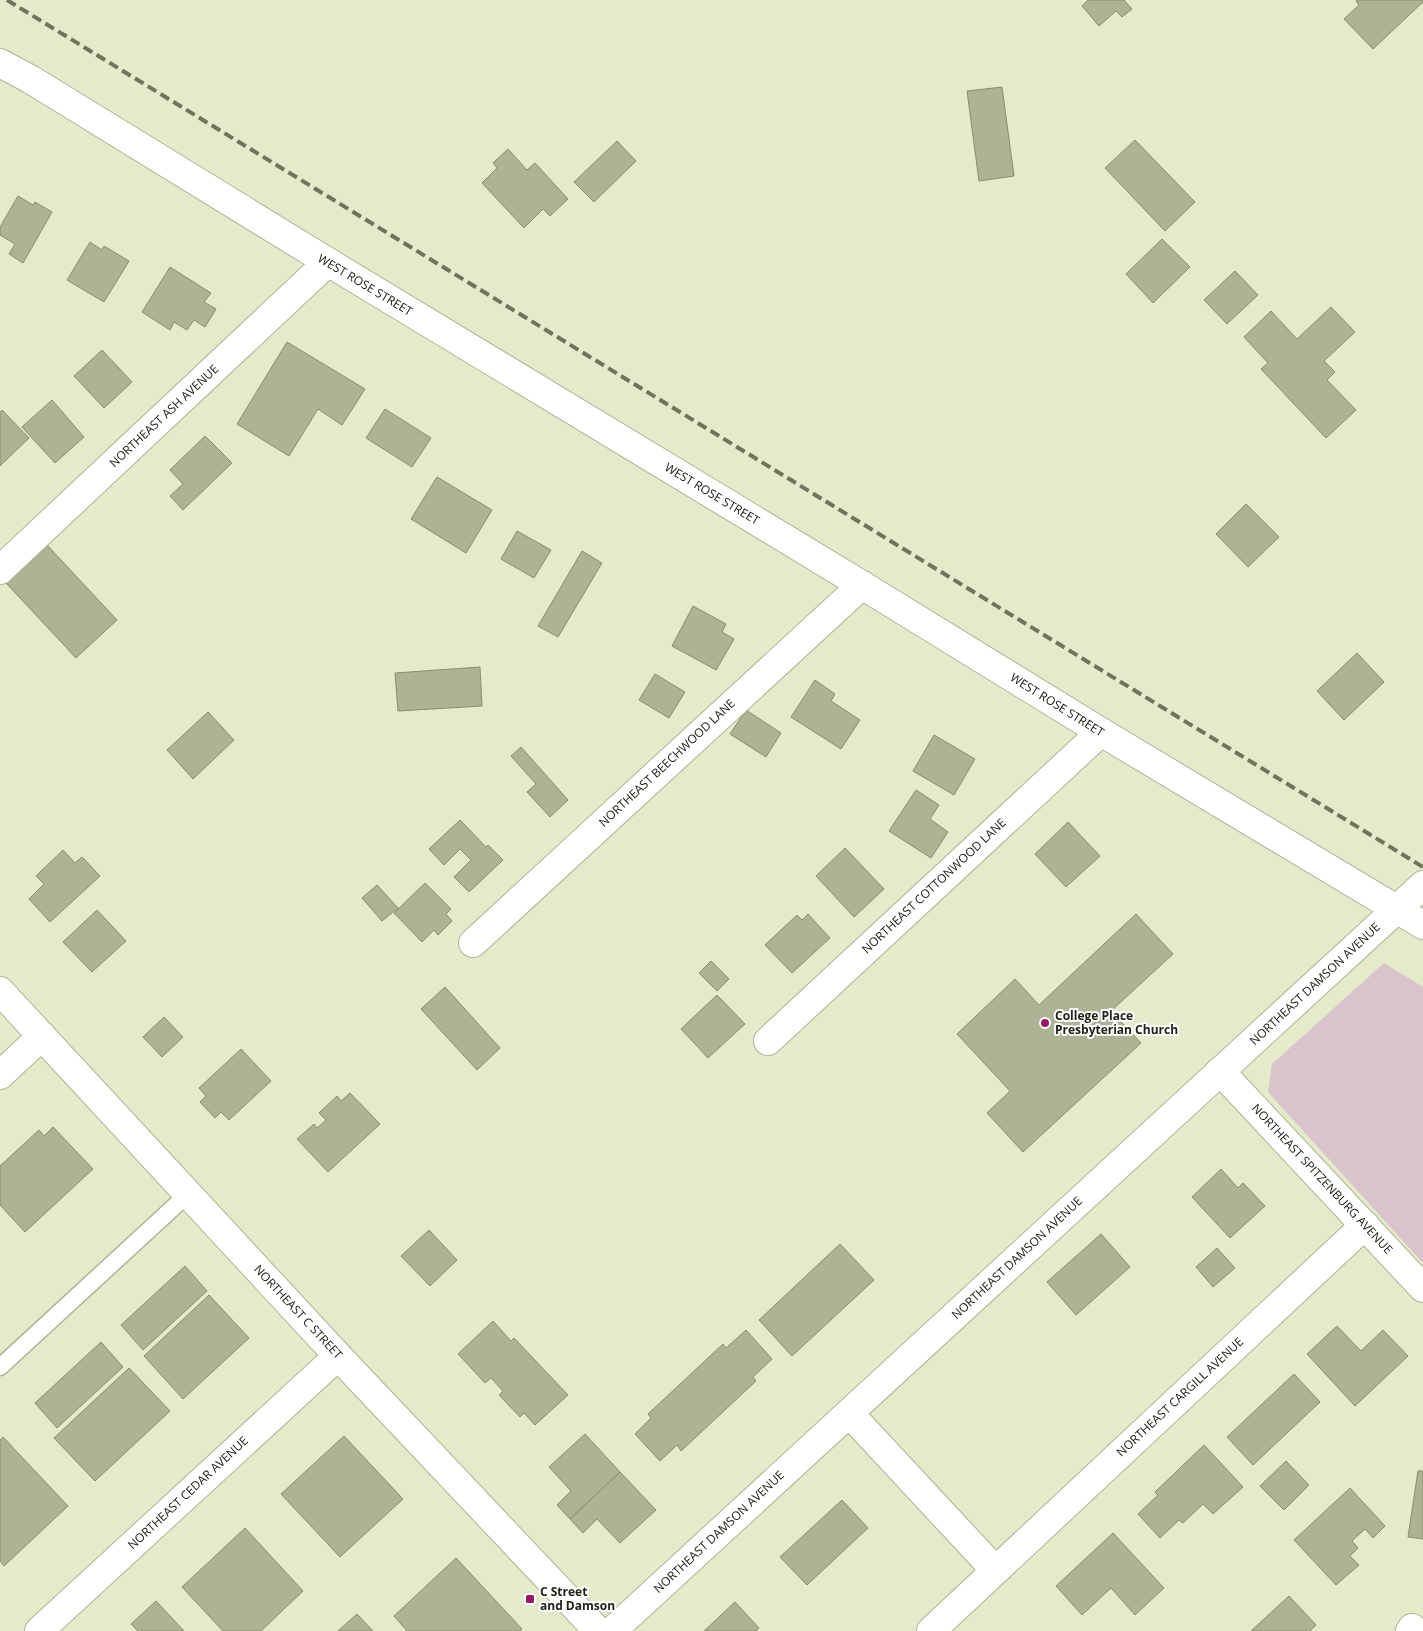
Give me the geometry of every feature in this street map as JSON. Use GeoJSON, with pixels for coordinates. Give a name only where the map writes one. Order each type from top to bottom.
{"type":"FeatureCollection","features":[{"type":"Feature","properties":{"kind":"street","name":"WEST ROSE STREET"},"geometry":{"type":"LineString","coordinates":[[0,63],[38,84],[328,262],[862,584],[1100,732],[1423,925]]}},
{"type":"Feature","properties":{"kind":"street","name":"NORTHEAST ASH AVENUE"},"geometry":{"type":"LineString","coordinates":[[0,570],[328,262]]}},
{"type":"Feature","properties":{"kind":"street","name":"NORTHEAST BEECHWOOD LANE"},"geometry":{"type":"LineString","coordinates":[[473,942],[862,584]]}},
{"type":"Feature","properties":{"kind":"street","name":"NORTHEAST COTTONWOOD LANE"},"geometry":{"type":"LineString","coordinates":[[768,1041],[1100,732]]}},
{"type":"Feature","properties":{"kind":"street","name":"NORTHEAST DAMSON AVENUE"},"geometry":{"type":"LineString","coordinates":[[612,1631],[1423,885]]}},
{"type":"Feature","properties":{"kind":"street","name":"NORTHEAST C STREET"},"geometry":{"type":"LineString","coordinates":[[0,991],[338,1356],[598,1631]]}},
{"type":"Feature","properties":{"kind":"street"},"geometry":{"type":"LineString","coordinates":[[0,1075],[42,1036]]}},
{"type":"Feature","properties":{"kind":"street","name":"NORTHEAST SPITZENBURG AVENUE"},"geometry":{"type":"LineString","coordinates":[[1220,1071],[1423,1288]]}},
{"type":"Feature","properties":{"kind":"street","name":"NORTHEAST CARGILL AVENUE"},"geometry":{"type":"LineString","coordinates":[[932,1631],[1365,1224]]}},
{"type":"Feature","properties":{"kind":"street","name":"NORTHEAST CEDAR AVENUE"},"geometry":{"type":"LineString","coordinates":[[39,1631],[338,1356]]}},
{"type":"Feature","properties":{"kind":"street"},"geometry":{"type":"LineString","coordinates":[[849,1413],[995,1570]]}},
{"type":"Feature","properties":{"kind":"lane"},"geometry":{"type":"LineString","coordinates":[[0,1367],[188,1194]]}},
{"type":"Feature","properties":{"kind":"shaded area"},"geometry":{"type":"Polygon","coordinates":[[[1384,963],[1423,987],[1423,1263],[1268,1092],[1272,1064],[1384,963]]]}},
{"type":"Feature","properties":{"kind":"building"},"geometry":{"type":"Polygon","coordinates":[[[1088,0],[1124,0],[1132,9],[1122,17],[1116,11],[1099,26],[1082,6],[1088,0]]]}},
{"type":"Feature","properties":{"kind":"building"},"geometry":{"type":"Polygon","coordinates":[[[1357,0],[1423,0],[1423,2],[1373,49],[1344,19],[1359,5],[1357,0]]]}},
{"type":"Feature","properties":{"kind":"building"},"geometry":{"type":"Polygon","coordinates":[[[1002,87],[1014,176],[979,181],[967,91],[1002,87]]]}},
{"type":"Feature","properties":{"kind":"building"},"geometry":{"type":"Polygon","coordinates":[[[1135,140],[1195,202],[1165,231],[1105,168],[1135,140]]]}},
{"type":"Feature","properties":{"kind":"building"},"geometry":{"type":"Polygon","coordinates":[[[617,141],[636,161],[594,202],[574,182],[617,141]]]}},
{"type":"Feature","properties":{"kind":"building"},"geometry":{"type":"Polygon","coordinates":[[[508,149],[527,170],[535,163],[568,199],[550,216],[543,209],[524,228],[482,183],[497,168],[493,163],[508,149]]]}},
{"type":"Feature","properties":{"kind":"building"},"geometry":{"type":"Polygon","coordinates":[[[18,196],[33,205],[35,202],[52,212],[23,263],[9,254],[15,244],[0,235],[0,227],[18,196]]]}},
{"type":"Feature","properties":{"kind":"building"},"geometry":{"type":"Polygon","coordinates":[[[1162,239],[1190,267],[1153,303],[1126,274],[1162,239]]]}},
{"type":"Feature","properties":{"kind":"building"},"geometry":{"type":"Polygon","coordinates":[[[90,242],[102,250],[104,246],[129,261],[104,302],[67,280],[90,242]]]}},
{"type":"Feature","properties":{"kind":"building"},"geometry":{"type":"Polygon","coordinates":[[[170,267],[211,293],[204,302],[216,309],[205,327],[194,320],[187,330],[174,322],[170,330],[142,312],[170,267]]]}},
{"type":"Feature","properties":{"kind":"building"},"geometry":{"type":"Polygon","coordinates":[[[1235,271],[1258,295],[1227,324],[1204,300],[1235,271]]]}},
{"type":"Feature","properties":{"kind":"building"},"geometry":{"type":"Polygon","coordinates":[[[1331,307],[1355,332],[1324,361],[1335,372],[1327,380],[1356,410],[1326,438],[1261,369],[1268,363],[1244,337],[1271,311],[1297,339],[1331,307]]]}},
{"type":"Feature","properties":{"kind":"building"},"geometry":{"type":"Polygon","coordinates":[[[287,342],[365,389],[342,425],[318,409],[289,456],[237,424],[287,342]]]}},
{"type":"Feature","properties":{"kind":"building"},"geometry":{"type":"Polygon","coordinates":[[[102,350],[132,382],[104,408],[74,376],[102,350]]]}},
{"type":"Feature","properties":{"kind":"building"},"geometry":{"type":"Polygon","coordinates":[[[52,400],[84,437],[55,463],[22,427],[52,400]]]}},
{"type":"Feature","properties":{"kind":"building"},"geometry":{"type":"Polygon","coordinates":[[[385,409],[431,438],[412,467],[366,438],[385,409]]]}},
{"type":"Feature","properties":{"kind":"building"},"geometry":{"type":"Polygon","coordinates":[[[2,410],[29,438],[0,466],[0,412],[2,410]]]}},
{"type":"Feature","properties":{"kind":"building"},"geometry":{"type":"Polygon","coordinates":[[[205,436],[232,463],[183,510],[170,496],[183,484],[170,470],[205,436]]]}},
{"type":"Feature","properties":{"kind":"building"},"geometry":{"type":"Polygon","coordinates":[[[437,477],[492,510],[466,553],[411,519],[437,477]]]}},
{"type":"Feature","properties":{"kind":"building"},"geometry":{"type":"Polygon","coordinates":[[[1246,504],[1279,537],[1248,567],[1216,534],[1246,504]]]}},
{"type":"Feature","properties":{"kind":"building"},"geometry":{"type":"Polygon","coordinates":[[[517,531],[551,550],[534,578],[501,559],[517,531]]]}},
{"type":"Feature","properties":{"kind":"building"},"geometry":{"type":"Polygon","coordinates":[[[47,545],[117,620],[76,658],[6,583],[47,545]]]}},
{"type":"Feature","properties":{"kind":"building"},"geometry":{"type":"Polygon","coordinates":[[[582,551],[602,563],[558,637],[538,626],[582,551]]]}},
{"type":"Feature","properties":{"kind":"building"},"geometry":{"type":"Polygon","coordinates":[[[693,606],[726,624],[722,632],[734,639],[716,670],[672,646],[693,606]]]}},
{"type":"Feature","properties":{"kind":"building"},"geometry":{"type":"Polygon","coordinates":[[[1357,653],[1384,682],[1344,720],[1317,691],[1357,653]]]}},
{"type":"Feature","properties":{"kind":"building"},"geometry":{"type":"Polygon","coordinates":[[[480,667],[482,706],[398,711],[395,673],[480,667]]]}},
{"type":"Feature","properties":{"kind":"building"},"geometry":{"type":"Polygon","coordinates":[[[655,674],[685,692],[669,718],[639,700],[655,674]]]}},
{"type":"Feature","properties":{"kind":"building"},"geometry":{"type":"Polygon","coordinates":[[[815,680],[835,694],[831,701],[860,720],[841,749],[791,717],[815,680]]]}},
{"type":"Feature","properties":{"kind":"building"},"geometry":{"type":"Polygon","coordinates":[[[746,710],[781,733],[766,757],[730,734],[746,710]]]}},
{"type":"Feature","properties":{"kind":"building"},"geometry":{"type":"Polygon","coordinates":[[[208,712],[234,740],[193,779],[167,750],[208,712]]]}},
{"type":"Feature","properties":{"kind":"building"},"geometry":{"type":"Polygon","coordinates":[[[934,735],[975,759],[954,795],[913,771],[934,735]]]}},
{"type":"Feature","properties":{"kind":"building"},"geometry":{"type":"Polygon","coordinates":[[[521,747],[568,800],[550,817],[527,792],[536,784],[511,756],[521,747]]]}},
{"type":"Feature","properties":{"kind":"building"},"geometry":{"type":"Polygon","coordinates":[[[916,790],[939,805],[930,819],[948,832],[931,858],[889,831],[916,790]]]}},
{"type":"Feature","properties":{"kind":"building"},"geometry":{"type":"Polygon","coordinates":[[[460,820],[486,847],[488,845],[503,860],[469,892],[454,877],[471,860],[460,849],[444,865],[429,849],[460,820]]]}},
{"type":"Feature","properties":{"kind":"building"},"geometry":{"type":"Polygon","coordinates":[[[1068,822],[1100,856],[1066,887],[1035,854],[1068,822]]]}},
{"type":"Feature","properties":{"kind":"building"},"geometry":{"type":"Polygon","coordinates":[[[845,848],[884,889],[854,917],[816,876],[845,848]]]}},
{"type":"Feature","properties":{"kind":"building"},"geometry":{"type":"Polygon","coordinates":[[[63,850],[75,863],[82,857],[100,876],[50,922],[29,899],[44,884],[36,876],[63,850]]]}},
{"type":"Feature","properties":{"kind":"building"},"geometry":{"type":"Polygon","coordinates":[[[425,883],[451,909],[446,914],[452,921],[438,935],[434,930],[422,942],[394,913],[425,883]]]}},
{"type":"Feature","properties":{"kind":"building"},"geometry":{"type":"Polygon","coordinates":[[[377,885],[398,908],[382,921],[362,898],[377,885]]]}},
{"type":"Feature","properties":{"kind":"building"},"geometry":{"type":"Polygon","coordinates":[[[97,910],[126,941],[92,972],[63,942],[97,910]]]}},
{"type":"Feature","properties":{"kind":"building"},"geometry":{"type":"Polygon","coordinates":[[[808,914],[830,938],[792,973],[765,945],[797,915],[802,920],[808,914]]]}},
{"type":"Feature","properties":{"kind":"building","name":"College Place Presbyterian Church"},"geometry":{"type":"Polygon","coordinates":[[[1136,914],[1173,954],[1111,1011],[1141,1043],[1023,1152],[987,1113],[1010,1091],[957,1034],[1015,979],[1039,1005],[1136,914]]]}},
{"type":"Feature","properties":{"kind":"building"},"geometry":{"type":"Polygon","coordinates":[[[711,961],[729,979],[717,991],[699,973],[711,961]]]}},
{"type":"Feature","properties":{"kind":"building"},"geometry":{"type":"Polygon","coordinates":[[[445,987],[500,1048],[477,1070],[421,1009],[445,987]]]}},
{"type":"Feature","properties":{"kind":"building"},"geometry":{"type":"Polygon","coordinates":[[[717,995],[745,1024],[708,1058],[681,1029],[717,995]]]}},
{"type":"Feature","properties":{"kind":"building"},"geometry":{"type":"Polygon","coordinates":[[[164,1017],[183,1037],[162,1057],[143,1037],[164,1017]]]}},
{"type":"Feature","properties":{"kind":"building"},"geometry":{"type":"Polygon","coordinates":[[[241,1049],[271,1081],[229,1120],[221,1112],[215,1118],[200,1102],[206,1096],[199,1088],[241,1049]]]}},
{"type":"Feature","properties":{"kind":"building"},"geometry":{"type":"Polygon","coordinates":[[[350,1093],[380,1124],[328,1172],[297,1139],[314,1124],[317,1128],[326,1120],[319,1113],[337,1096],[341,1101],[350,1093]]]}},
{"type":"Feature","properties":{"kind":"building"},"geometry":{"type":"Polygon","coordinates":[[[53,1127],[93,1169],[25,1232],[0,1205],[0,1166],[39,1130],[44,1136],[53,1127]]]}},
{"type":"Feature","properties":{"kind":"building"},"geometry":{"type":"Polygon","coordinates":[[[1221,1169],[1238,1188],[1243,1183],[1265,1206],[1230,1238],[1192,1197],[1221,1169]]]}},
{"type":"Feature","properties":{"kind":"building"},"geometry":{"type":"Polygon","coordinates":[[[429,1230],[457,1260],[430,1286],[401,1256],[429,1230]]]}},
{"type":"Feature","properties":{"kind":"building"},"geometry":{"type":"Polygon","coordinates":[[[1101,1234],[1130,1267],[1076,1315],[1047,1282],[1101,1234]]]}},
{"type":"Feature","properties":{"kind":"building"},"geometry":{"type":"Polygon","coordinates":[[[840,1244],[874,1280],[792,1356],[759,1320],[840,1244]]]}},
{"type":"Feature","properties":{"kind":"building"},"geometry":{"type":"Polygon","coordinates":[[[1217,1248],[1235,1268],[1213,1287],[1196,1267],[1217,1248]]]}},
{"type":"Feature","properties":{"kind":"building"},"geometry":{"type":"Polygon","coordinates":[[[185,1266],[207,1291],[143,1350],[121,1325],[185,1266]]]}},
{"type":"Feature","properties":{"kind":"building"},"geometry":{"type":"Polygon","coordinates":[[[209,1295],[249,1338],[183,1399],[144,1356],[209,1295]]]}},
{"type":"Feature","properties":{"kind":"building"},"geometry":{"type":"Polygon","coordinates":[[[493,1321],[511,1341],[514,1338],[568,1395],[535,1425],[524,1413],[520,1417],[499,1395],[503,1391],[491,1378],[485,1383],[458,1354],[493,1321]]]}},
{"type":"Feature","properties":{"kind":"building"},"geometry":{"type":"Polygon","coordinates":[[[1337,1326],[1361,1351],[1383,1330],[1408,1356],[1355,1406],[1307,1354],[1337,1326]]]}},
{"type":"Feature","properties":{"kind":"building"},"geometry":{"type":"Polygon","coordinates":[[[746,1330],[772,1359],[753,1377],[756,1381],[681,1451],[677,1445],[660,1461],[635,1434],[651,1418],[648,1414],[723,1344],[726,1348],[746,1330]]]}},
{"type":"Feature","properties":{"kind":"building"},"geometry":{"type":"Polygon","coordinates":[[[101,1342],[123,1367],[57,1428],[35,1403],[101,1342]]]}},
{"type":"Feature","properties":{"kind":"building"},"geometry":{"type":"Polygon","coordinates":[[[129,1368],[170,1411],[95,1481],[54,1438],[129,1368]]]}},
{"type":"Feature","properties":{"kind":"building"},"geometry":{"type":"Polygon","coordinates":[[[1294,1374],[1320,1402],[1253,1465],[1227,1437],[1294,1374]]]}},
{"type":"Feature","properties":{"kind":"building"},"geometry":{"type":"Polygon","coordinates":[[[585,1434],[620,1472],[570,1519],[557,1505],[571,1491],[549,1467],[585,1434]]]}},
{"type":"Feature","properties":{"kind":"building"},"geometry":{"type":"Polygon","coordinates":[[[344,1436],[403,1499],[340,1557],[281,1494],[344,1436]]]}},
{"type":"Feature","properties":{"kind":"building"},"geometry":{"type":"Polygon","coordinates":[[[3,1437],[68,1506],[4,1566],[0,1561],[0,1440],[3,1437]]]}},
{"type":"Feature","properties":{"kind":"building"},"geometry":{"type":"Polygon","coordinates":[[[1204,1445],[1243,1487],[1213,1514],[1203,1504],[1183,1523],[1179,1520],[1160,1538],[1138,1514],[1158,1495],[1155,1492],[1204,1445]]]}},
{"type":"Feature","properties":{"kind":"building"},"geometry":{"type":"Polygon","coordinates":[[[1286,1461],[1309,1485],[1284,1510],[1260,1486],[1286,1461]]]}},
{"type":"Feature","properties":{"kind":"building"},"geometry":{"type":"Polygon","coordinates":[[[1418,1471],[1423,1471],[1423,1539],[1408,1537],[1418,1471]]]}},
{"type":"Feature","properties":{"kind":"building"},"geometry":{"type":"Polygon","coordinates":[[[620,1472],[656,1510],[620,1543],[597,1519],[583,1533],[570,1519],[620,1472]]]}},
{"type":"Feature","properties":{"kind":"building"},"geometry":{"type":"Polygon","coordinates":[[[1350,1488],[1385,1526],[1373,1538],[1365,1529],[1352,1541],[1358,1548],[1350,1556],[1359,1565],[1336,1585],[1294,1540],[1350,1488]]]}},
{"type":"Feature","properties":{"kind":"building"},"geometry":{"type":"Polygon","coordinates":[[[842,1500],[868,1528],[807,1585],[780,1557],[842,1500]]]}},
{"type":"Feature","properties":{"kind":"building"},"geometry":{"type":"Polygon","coordinates":[[[245,1528],[303,1591],[261,1631],[223,1631],[182,1587],[245,1528]]]}},
{"type":"Feature","properties":{"kind":"building"},"geometry":{"type":"Polygon","coordinates":[[[1113,1533],[1164,1588],[1135,1615],[1111,1588],[1082,1615],[1056,1586],[1113,1533]]]}},
{"type":"Feature","properties":{"kind":"building"},"geometry":{"type":"Polygon","coordinates":[[[456,1558],[522,1629],[520,1631],[407,1631],[394,1616],[456,1558]]]}},
{"type":"Feature","properties":{"kind":"building"},"geometry":{"type":"Polygon","coordinates":[[[1289,1596],[1316,1625],[1310,1631],[1251,1631],[1289,1596]]]}},
{"type":"Feature","properties":{"kind":"building"},"geometry":{"type":"Polygon","coordinates":[[[156,1601],[184,1631],[138,1631],[131,1624],[156,1601]]]}},
{"type":"Feature","properties":{"kind":"building"},"geometry":{"type":"Polygon","coordinates":[[[735,1602],[759,1628],[756,1631],[704,1631],[735,1602]]]}},
{"type":"Feature","properties":{"kind":"building"},"geometry":{"type":"Polygon","coordinates":[[[357,1614],[373,1631],[338,1631],[357,1614]]]}},
{"type":"Feature","properties":{"kind":"railway"},"geometry":{"type":"LineString","coordinates":[[7,0],[1423,867]]}},
{"type":"Feature","properties":{"kind":"place","name":"College Place Presbyterian Church"},"geometry":{"type":"Point","coordinates":[1045,1023]}},
{"type":"Feature","properties":{"kind":"place","name":"C Street and Damson"},"geometry":{"type":"Point","coordinates":[530,1599]}}]}
